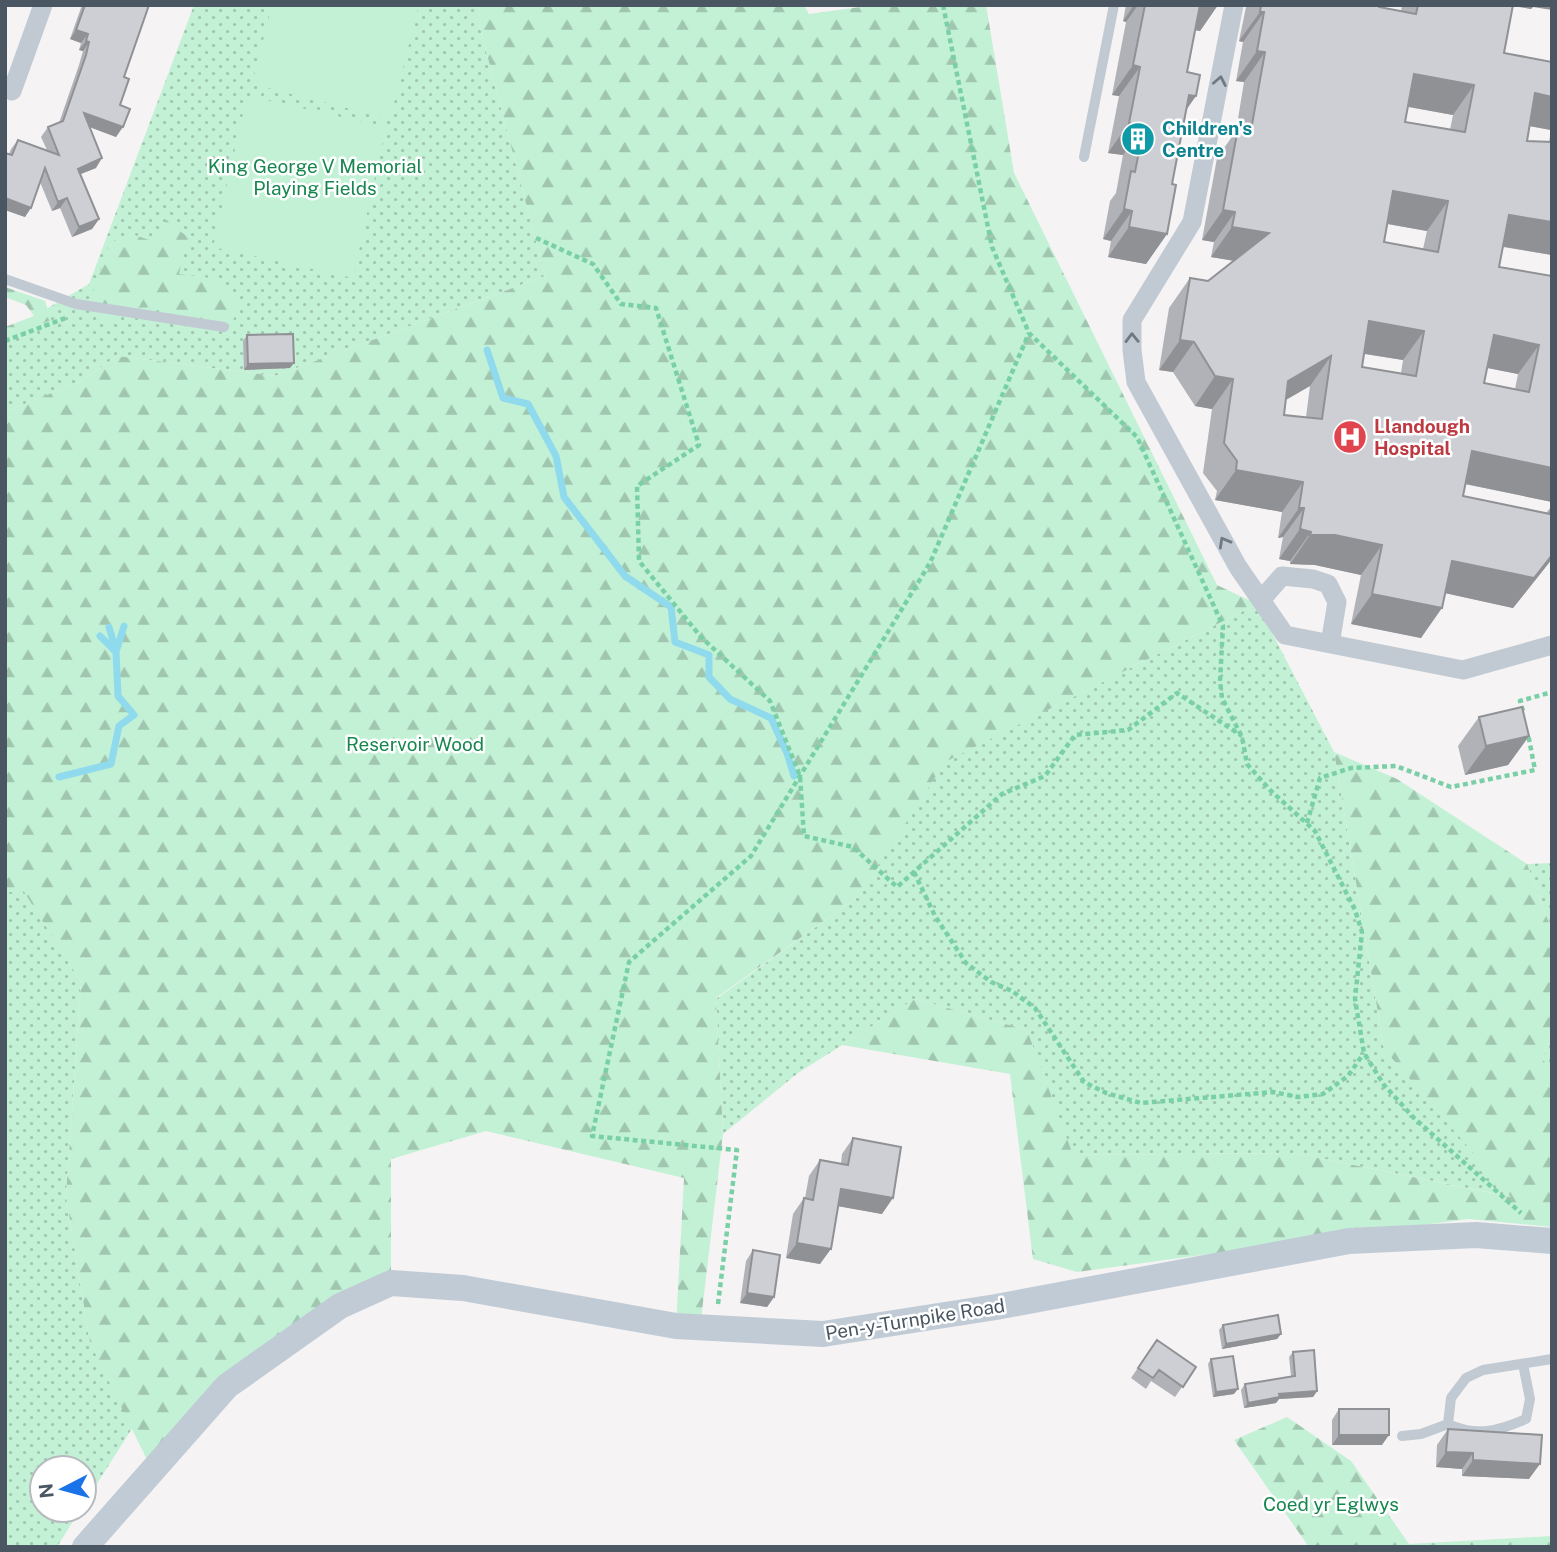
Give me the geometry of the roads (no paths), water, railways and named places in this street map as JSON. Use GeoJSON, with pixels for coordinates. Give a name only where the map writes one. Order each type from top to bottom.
{"type":"FeatureCollection","features":[{"type":"Feature","properties":{"kind":"street"},"geometry":{"type":"LineString","coordinates":[[12,91],[43,5]]}},
{"type":"Feature","properties":{"kind":"street"},"geometry":{"type":"LineString","coordinates":[[1234,5],[1192,222],[1132,320],[1136,382],[1238,567],[1285,635],[1463,670],[1552,645]]}},
{"type":"Feature","properties":{"kind":"street"},"geometry":{"type":"LineString","coordinates":[[1261,600],[1282,576],[1313,579],[1328,584],[1338,602],[1330,644]]}},
{"type":"Feature","properties":{"kind":"street","name":"Pen-y-Turnpike Road"},"geometry":{"type":"LineString","coordinates":[[85,1547],[227,1386],[340,1306],[391,1283],[463,1288],[676,1326],[823,1334],[996,1307],[1349,1241],[1476,1235],[1552,1241]]}},
{"type":"Feature","properties":{"kind":"lane"},"geometry":{"type":"LineString","coordinates":[[1084,157],[1114,5]]}},
{"type":"Feature","properties":{"kind":"lane"},"geometry":{"type":"LineString","coordinates":[[5,279],[76,304],[224,327]]}},
{"type":"Feature","properties":{"kind":"lane"},"geometry":{"type":"LineString","coordinates":[[1448,1424],[1451,1398],[1466,1378],[1483,1370],[1552,1359]]}},
{"type":"Feature","properties":{"kind":"lane"},"geometry":{"type":"LineString","coordinates":[[1402,1436],[1420,1434],[1448,1424],[1464,1431],[1483,1431],[1506,1427],[1526,1419],[1531,1399],[1523,1364]]}},
{"type":"Feature","properties":{"kind":"waterway"},"geometry":{"type":"LineString","coordinates":[[487,350],[503,398],[528,404],[556,456],[564,497],[625,576],[671,607],[675,642],[709,655],[709,677],[730,699],[771,718],[794,776]]}},
{"type":"Feature","properties":{"kind":"waterway"},"geometry":{"type":"LineString","coordinates":[[116,652],[124,626]]}},
{"type":"Feature","properties":{"kind":"waterway"},"geometry":{"type":"LineString","coordinates":[[109,627],[116,651]]}},
{"type":"Feature","properties":{"kind":"waterway"},"geometry":{"type":"LineString","coordinates":[[59,777],[111,764],[119,726],[134,715],[118,696],[116,652],[100,636]]}},
{"type":"Feature","properties":{"kind":"place","name":"Children's Centre"},"geometry":{"type":"Point","coordinates":[1138,139]}},
{"type":"Feature","properties":{"kind":"place","name":"Llandough Hospital"},"geometry":{"type":"Point","coordinates":[1350,437]}},
{"type":"Feature","properties":{"kind":"park label","name":"King George V Memorial Playing Fields"},"geometry":{"type":"Point","coordinates":[315,177]}},
{"type":"Feature","properties":{"kind":"park label","name":"Reservoir Wood"},"geometry":{"type":"Point","coordinates":[415,744]}},
{"type":"Feature","properties":{"kind":"park label","name":"Coed yr Eglwys"},"geometry":{"type":"Point","coordinates":[1331,1504]}}]}
